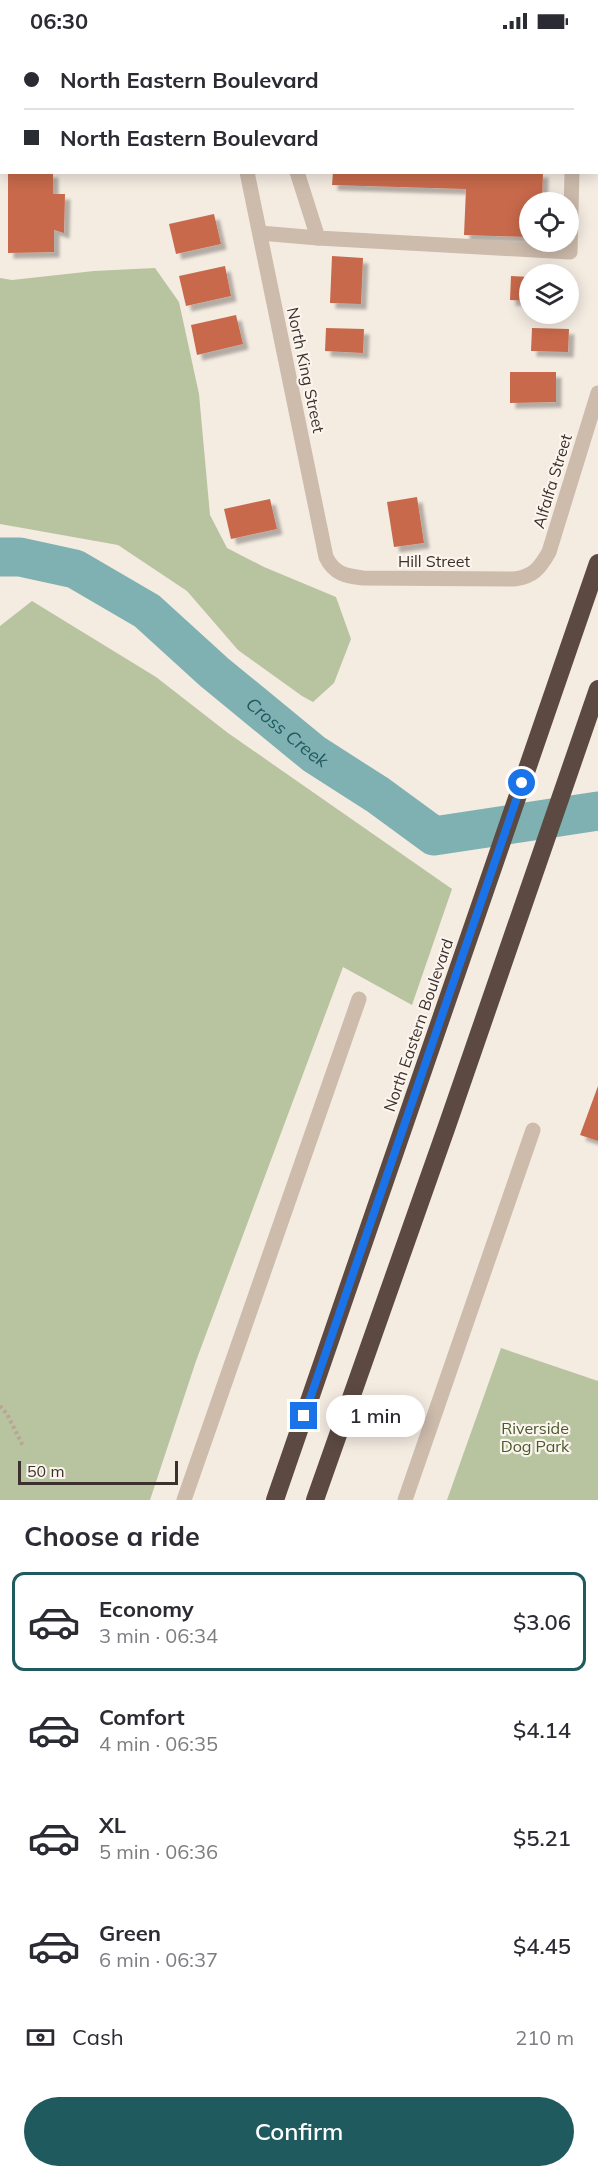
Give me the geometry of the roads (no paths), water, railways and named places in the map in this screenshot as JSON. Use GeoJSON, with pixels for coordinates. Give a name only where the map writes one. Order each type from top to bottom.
{"type":"FeatureCollection","features":[{"type":"Feature","properties":{"kind":"highway","name":"North Eastern Boulevard"},"geometry":{"type":"LineString","coordinates":[[275,1500],[598,563]]}},
{"type":"Feature","properties":{"kind":"highway"},"geometry":{"type":"LineString","coordinates":[[315,1500],[598,689]]}},
{"type":"Feature","properties":{"kind":"street","name":"North King Street"},"geometry":{"type":"LineString","coordinates":[[247,174],[326,557],[336,572]]}},
{"type":"Feature","properties":{"kind":"street"},"geometry":{"type":"LineString","coordinates":[[296,174],[318,238]]}},
{"type":"Feature","properties":{"kind":"street"},"geometry":{"type":"LineString","coordinates":[[260,234],[570,252],[572,174]]}},
{"type":"Feature","properties":{"kind":"street","name":"Alfalfa Street"},"geometry":{"type":"LineString","coordinates":[[533,574],[542,566],[549,552],[598,393]]}},
{"type":"Feature","properties":{"kind":"street","name":"Hill Street"},"geometry":{"type":"LineString","coordinates":[[336,572],[363,578],[514,579],[533,574]]}},
{"type":"Feature","properties":{"kind":"street"},"geometry":{"type":"LineString","coordinates":[[184,1500],[359,999]]}},
{"type":"Feature","properties":{"kind":"street"},"geometry":{"type":"LineString","coordinates":[[405,1500],[534,1130]]}},
{"type":"Feature","properties":{"kind":"waterway","name":"Cross Creek"},"geometry":{"type":"LineString","coordinates":[[0,557],[20,557],[75,569],[147,611],[214,672],[314,754],[378,795],[434,836],[598,811]]}},
{"type":"Feature","properties":{"kind":"park label","name":"Riverside Dog Park"},"geometry":{"type":"Point","coordinates":[535,1437]}}]}
